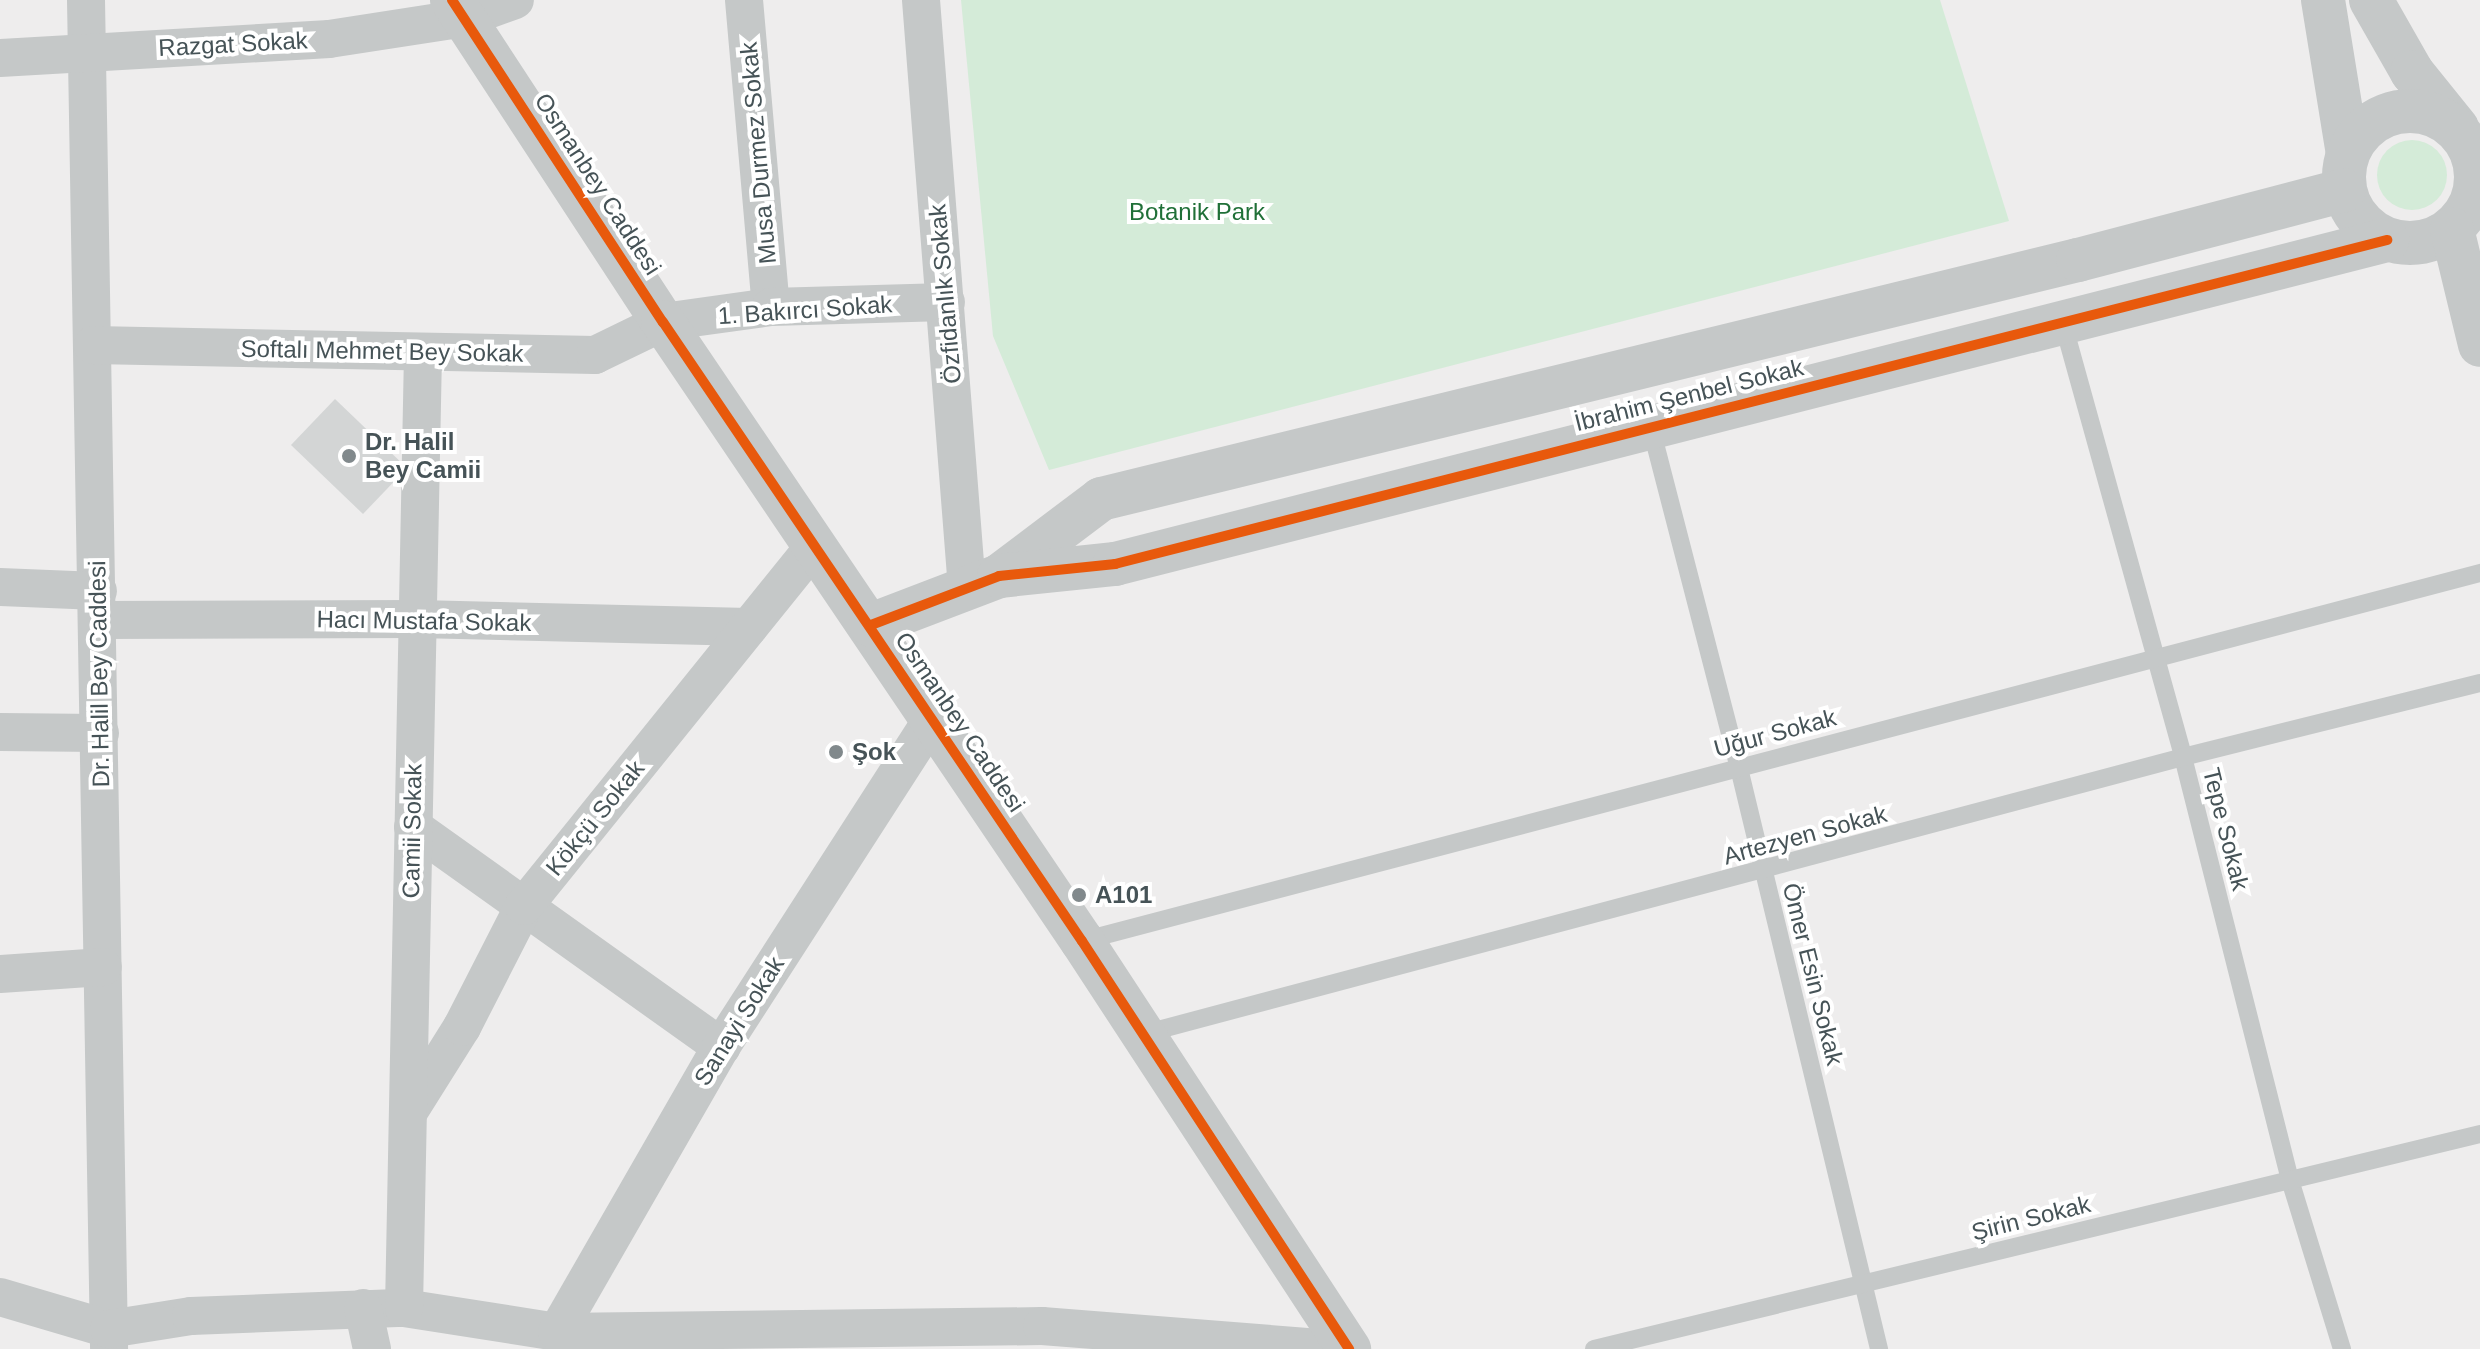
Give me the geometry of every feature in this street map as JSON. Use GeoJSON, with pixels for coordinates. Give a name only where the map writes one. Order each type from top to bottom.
{"type":"FeatureCollection","features":[{"type":"Feature","properties":{"kind":"street","name":"Dr. Halil Bey Caddesi"},"geometry":{"type":"LineString","coordinates":[[86,0],[109,1339]]}},
{"type":"Feature","properties":{"kind":"street","name":"Razgat Sokak"},"geometry":{"type":"LineString","coordinates":[[0,58],[329,39],[458,9],[515,0]]}},
{"type":"Feature","properties":{"kind":"street","name":"Musa Durmez Sokak"},"geometry":{"type":"LineString","coordinates":[[744,0],[771,307]]}},
{"type":"Feature","properties":{"kind":"street","name":"Özfidanlık Sokak"},"geometry":{"type":"LineString","coordinates":[[921,0],[946,302],[983,582]]}},
{"type":"Feature","properties":{"kind":"street"},"geometry":{"type":"LineString","coordinates":[[2323,0],[2353,212],[2368,228],[2387,240],[2410,244],[2432,240],[2469,204]]}},
{"type":"Feature","properties":{"kind":"street"},"geometry":{"type":"LineString","coordinates":[[2371,0],[2412,72],[2461,133],[2472,152],[2476,172],[2469,204],[2473,291],[2480,345]]}},
{"type":"Feature","properties":{"kind":"street","name":"Osmanbey Caddesi"},"geometry":{"type":"LineString","coordinates":[[458,9],[663,322],[871,625],[1082,941],[1349,1349]]}},
{"type":"Feature","properties":{"kind":"street"},"geometry":{"type":"LineString","coordinates":[[2346,170],[2373,122],[2403,111],[2424,112],[2444,120],[2461,133]]}},
{"type":"Feature","properties":{"kind":"street","name":"İbrahim Şenbel Sokak"},"geometry":{"type":"LineString","coordinates":[[983,582],[1101,499],[2063,264],[2346,170]]}},
{"type":"Feature","properties":{"kind":"street","name":"İbrahim Şenbel Sokak"},"geometry":{"type":"LineString","coordinates":[[983,582],[1115,564],[2387,240]]}},
{"type":"Feature","properties":{"kind":"street","name":"1. Bakırcı Sokak"},"geometry":{"type":"LineString","coordinates":[[663,322],[771,307],[946,302]]}},
{"type":"Feature","properties":{"kind":"street","name":"Softalı Mehmet Bey Sokak"},"geometry":{"type":"LineString","coordinates":[[93,345],[423,354],[595,355],[663,322]]}},
{"type":"Feature","properties":{"kind":"street","name":"Camii Sokak"},"geometry":{"type":"LineString","coordinates":[[404,1308],[423,354]]}},
{"type":"Feature","properties":{"kind":"street"},"geometry":{"type":"LineString","coordinates":[[1638,368],[1651,425]]}},
{"type":"Feature","properties":{"kind":"street","name":"Kökçü Sokak"},"geometry":{"type":"LineString","coordinates":[[408,1113],[462,1027],[524,906],[815,545]]}},
{"type":"Feature","properties":{"kind":"street"},"geometry":{"type":"LineString","coordinates":[[871,625],[983,582]]}},
{"type":"Feature","properties":{"kind":"street","name":"Hacı Mustafa Sokak"},"geometry":{"type":"LineString","coordinates":[[0,587],[98,605],[418,619],[749,627]]}},
{"type":"Feature","properties":{"kind":"street","name":"Sanayi Sokak"},"geometry":{"type":"LineString","coordinates":[[548,1337],[721,1047],[933,718]]}},
{"type":"Feature","properties":{"kind":"street"},"geometry":{"type":"LineString","coordinates":[[0,732],[100,733]]}},
{"type":"Feature","properties":{"kind":"street"},"geometry":{"type":"LineString","coordinates":[[413,827],[721,1047]]}},
{"type":"Feature","properties":{"kind":"street"},"geometry":{"type":"LineString","coordinates":[[0,974],[103,967]]}},
{"type":"Feature","properties":{"kind":"street"},"geometry":{"type":"LineString","coordinates":[[0,1297],[109,1339],[191,1316],[404,1308],[548,1337],[1042,1338],[1335,1349]]}},
{"type":"Feature","properties":{"kind":"street"},"geometry":{"type":"LineString","coordinates":[[363,1308],[372,1349]]}},
{"type":"Feature","properties":{"kind":"lane","name":"Tepe Sokak"},"geometry":{"type":"LineString","coordinates":[[2063,321],[2183,757],[2290,1180],[2342,1349]]}},
{"type":"Feature","properties":{"kind":"lane","name":"Ömer Esin Sokak"},"geometry":{"type":"LineString","coordinates":[[1651,425],[1739,768],[1879,1349]]}},
{"type":"Feature","properties":{"kind":"lane","name":"Uğur Sokak"},"geometry":{"type":"LineString","coordinates":[[1082,941],[2480,573]]}},
{"type":"Feature","properties":{"kind":"lane","name":"Artezyen Sokak"},"geometry":{"type":"LineString","coordinates":[[1143,1034],[2183,757],[2480,683]]}},
{"type":"Feature","properties":{"kind":"lane","name":"Şirin Sokak"},"geometry":{"type":"LineString","coordinates":[[1594,1349],[2480,1134]]}},
{"type":"Feature","properties":{"kind":"green space","name":"Botanik Park"},"geometry":{"type":"Polygon","coordinates":[[[961,0],[1940,0],[2009,221],[1049,470],[993,336],[961,0]]]}},
{"type":"Feature","properties":{"kind":"green space"},"geometry":{"type":"Polygon","coordinates":[[[2419,140],[2441,155],[2447,175],[2445,189],[2437,200],[2426,208],[2405,210],[2387,200],[2379,189],[2377,168],[2387,150],[2398,142],[2419,140]]]}},
{"type":"Feature","properties":{"kind":"building","name":"Dr. Halil Bey Camii"},"geometry":{"type":"Polygon","coordinates":[[[335,399],[407,468],[363,514],[291,445],[335,399]]]}},
{"type":"Feature","properties":{"kind":"cycle path"},"geometry":{"type":"LineString","coordinates":[[452,0],[663,322],[1082,941],[1349,1349]]}},
{"type":"Feature","properties":{"kind":"cycle path"},"geometry":{"type":"LineString","coordinates":[[871,625],[999,576],[1115,564],[2387,240]]}},
{"type":"Feature","properties":{"kind":"place","name":"Dr. Halil Bey Camii"},"geometry":{"type":"Point","coordinates":[349,456]}},
{"type":"Feature","properties":{"kind":"place","name":"Şok"},"geometry":{"type":"Point","coordinates":[836,752]}},
{"type":"Feature","properties":{"kind":"place","name":"A101"},"geometry":{"type":"Point","coordinates":[1079,895]}}]}
